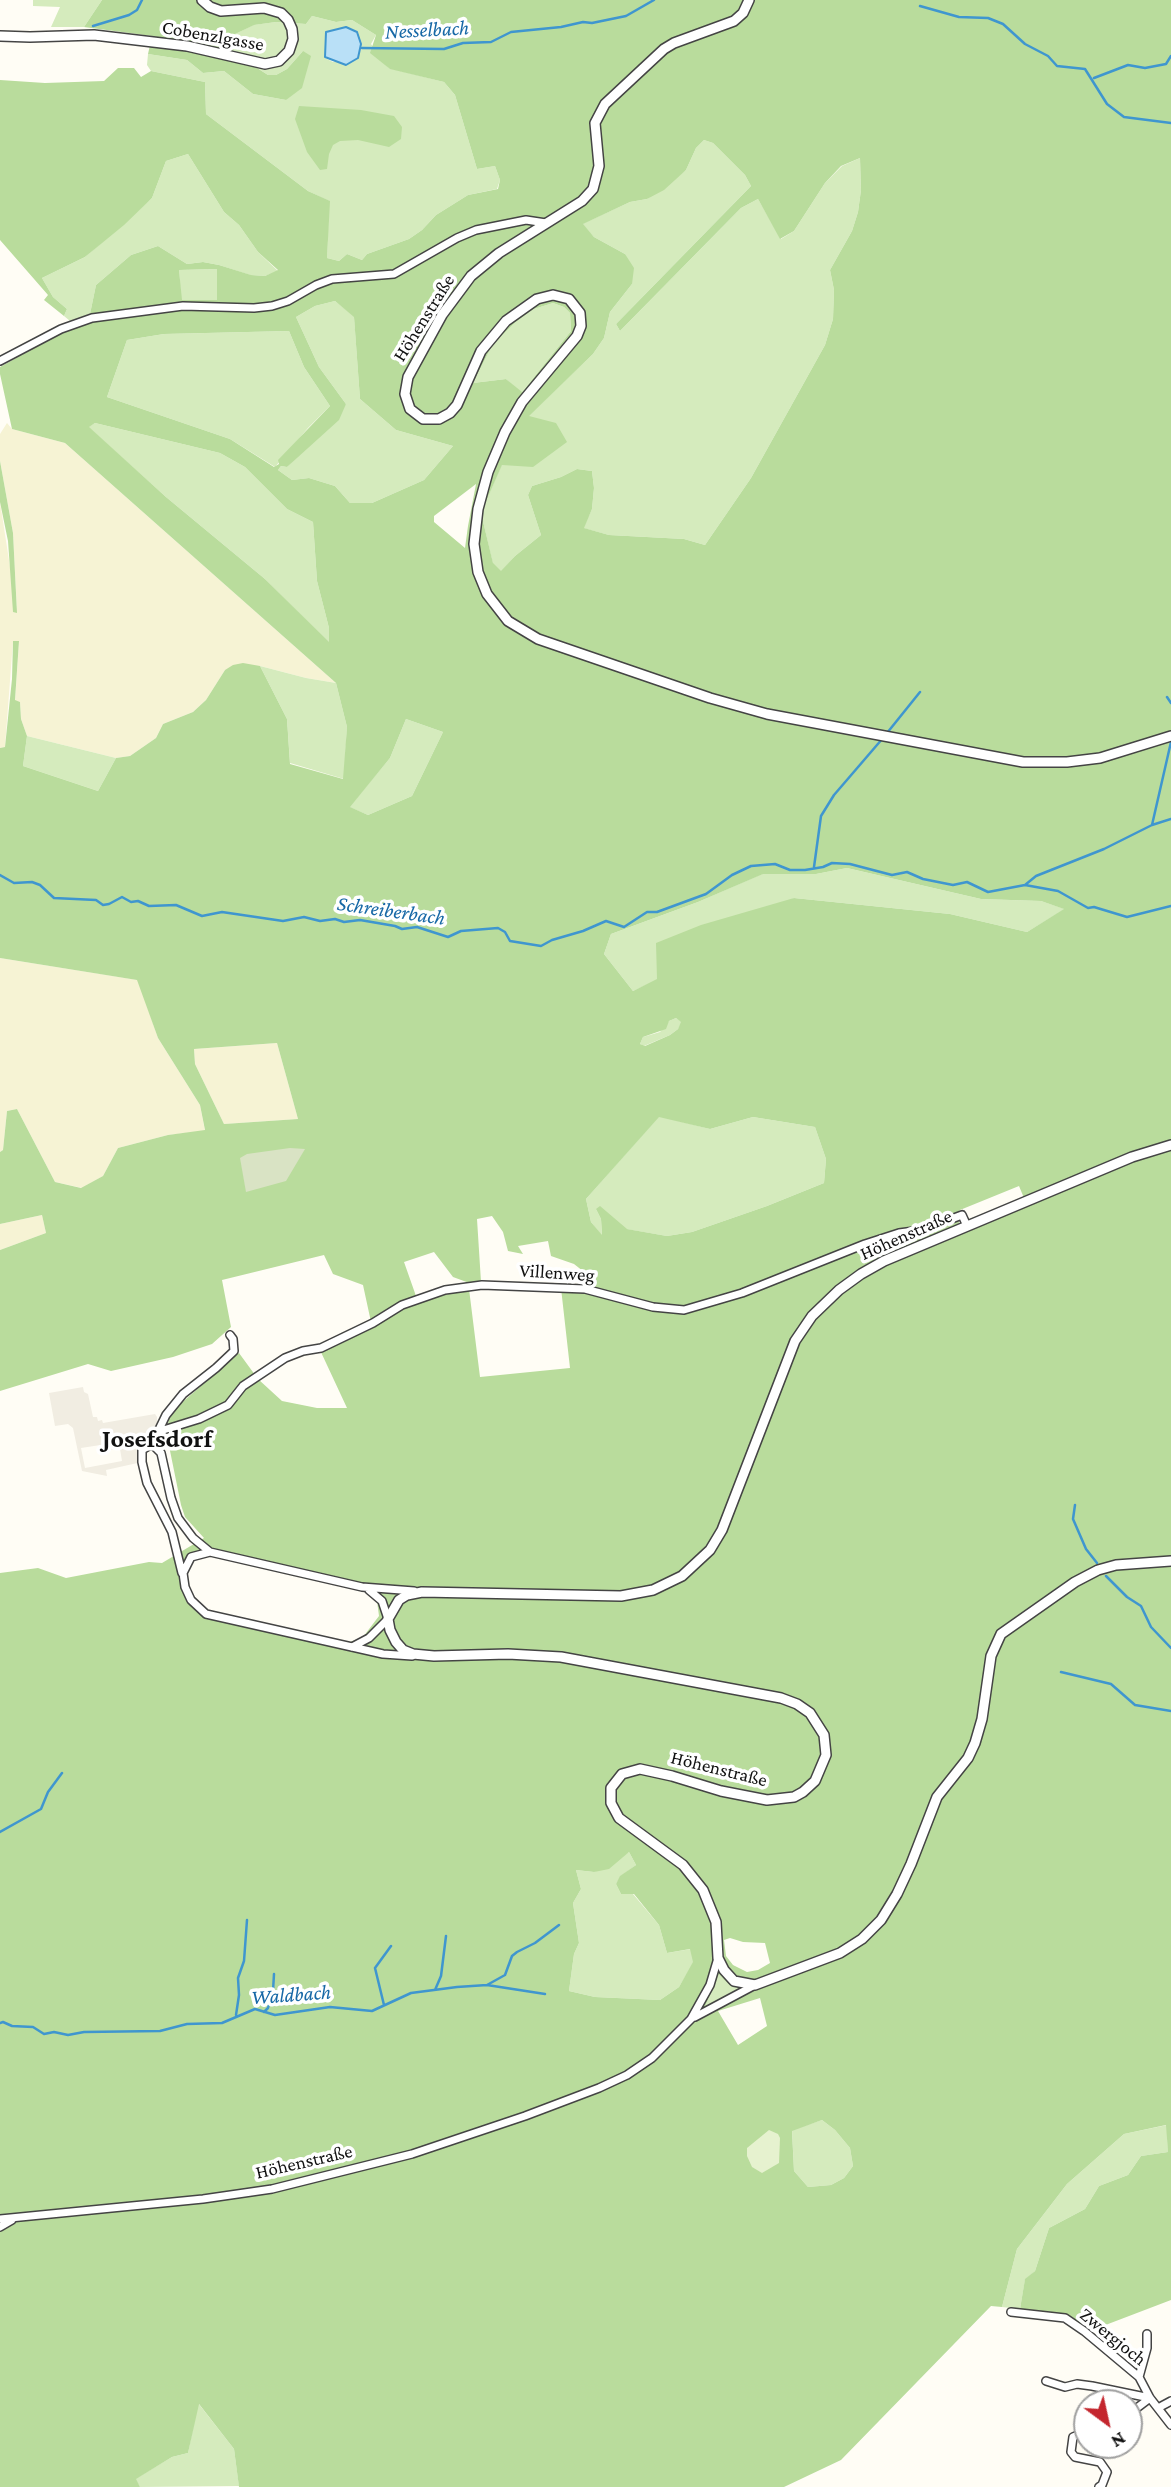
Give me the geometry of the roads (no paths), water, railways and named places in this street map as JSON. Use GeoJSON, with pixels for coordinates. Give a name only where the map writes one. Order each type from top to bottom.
{"type":"FeatureCollection","features":[{"type":"Feature","properties":{"kind":"street","name":"Cobenzlgasse"},"geometry":{"type":"LineString","coordinates":[[0,36],[94,35],[187,46],[265,64],[279,61],[289,51],[293,39],[292,29],[281,13],[264,8],[221,10],[210,7],[202,0]]}},
{"type":"Feature","properties":{"kind":"street","name":"Höhenstraße"},"geometry":{"type":"LineString","coordinates":[[749,0],[743,13],[734,21],[664,49],[605,104],[595,123],[599,166],[593,189],[582,201],[489,261],[462,286],[442,315],[410,373],[404,390],[410,409],[423,419],[434,420],[447,416],[460,400],[481,351],[506,321],[542,296],[559,295],[574,304],[581,320],[577,336],[534,386],[511,420],[496,449],[478,509],[474,552],[483,587],[508,621],[530,636],[751,710],[1023,762],[1047,763],[1100,758],[1166,737]]}},
{"type":"Feature","properties":{"kind":"street"},"geometry":{"type":"LineString","coordinates":[[0,361],[61,329],[92,318],[183,306],[272,306],[288,301],[324,282],[394,274],[475,230],[526,220],[546,223]]}},
{"type":"Feature","properties":{"kind":"street","name":"Höhenstraße"},"geometry":{"type":"LineString","coordinates":[[210,1552],[362,1587],[621,1596],[653,1590],[682,1576],[710,1550],[722,1530],[787,1356],[812,1316],[839,1290],[871,1267],[1132,1157],[1171,1145]]}},
{"type":"Feature","properties":{"kind":"street","name":"Villenweg"},"geometry":{"type":"LineString","coordinates":[[157,1432],[199,1419],[228,1405],[243,1386],[285,1359],[303,1351],[321,1348],[373,1323],[402,1305],[445,1290],[482,1285],[585,1289],[653,1307],[684,1310],[742,1293],[865,1244],[899,1233],[922,1230],[962,1214],[967,1226]]}},
{"type":"Feature","properties":{"kind":"street"},"geometry":{"type":"LineString","coordinates":[[185,1587],[172,1532],[147,1483],[142,1450],[152,1444],[166,1415],[183,1394],[234,1351],[230,1335]]}},
{"type":"Feature","properties":{"kind":"street"},"geometry":{"type":"LineString","coordinates":[[152,1444],[161,1453],[178,1518],[193,1538],[210,1552]]}},
{"type":"Feature","properties":{"kind":"street"},"geometry":{"type":"LineString","coordinates":[[185,1587],[184,1573],[188,1561],[196,1554],[210,1552]]}},
{"type":"Feature","properties":{"kind":"street","name":"Höhenstraße"},"geometry":{"type":"LineString","coordinates":[[691,2019],[755,1985],[840,1953],[862,1939],[881,1920],[911,1864],[937,1797],[968,1758],[975,1743],[982,1719],[990,1656],[1005,1630],[1094,1572],[1107,1567],[1171,1561]]}},
{"type":"Feature","properties":{"kind":"street","name":"Höhenstraße"},"geometry":{"type":"LineString","coordinates":[[0,2219],[259,2191],[412,2154],[571,2099],[618,2079],[652,2058],[691,2019],[710,1985],[718,1958],[716,1923],[703,1890],[676,1858],[619,1818],[611,1802],[611,1788],[622,1774],[646,1769],[750,1797],[776,1800],[794,1797],[815,1781],[826,1755],[824,1735],[810,1713],[781,1698],[561,1657],[508,1654],[383,1654],[206,1614],[191,1600],[185,1587]]}},
{"type":"Feature","properties":{"kind":"street"},"geometry":{"type":"LineString","coordinates":[[362,1587],[380,1597],[390,1630],[401,1647],[422,1656]]}},
{"type":"Feature","properties":{"kind":"street","name":"Höhenstraße"},"geometry":{"type":"LineString","coordinates":[[349,1647],[369,1638],[388,1619],[395,1605],[403,1597],[436,1591]]}},
{"type":"Feature","properties":{"kind":"street","name":"Höhenstraße"},"geometry":{"type":"LineString","coordinates":[[718,1958],[731,1978],[744,1984],[755,1985]]}},
{"type":"Feature","properties":{"kind":"street","name":"Höhenstraße"},"geometry":{"type":"LineString","coordinates":[[0,2227],[15,2218]]}},
{"type":"Feature","properties":{"kind":"street","name":"Zwergjoch"},"geometry":{"type":"LineString","coordinates":[[1011,2312],[1065,2318],[1139,2377],[1150,2398],[1171,2425]]}},
{"type":"Feature","properties":{"kind":"street"},"geometry":{"type":"LineString","coordinates":[[1139,2377],[1147,2348],[1147,2334]]}},
{"type":"Feature","properties":{"kind":"street"},"geometry":{"type":"LineString","coordinates":[[1046,2381],[1065,2387],[1077,2384],[1150,2398]]}},
{"type":"Feature","properties":{"kind":"street"},"geometry":{"type":"LineString","coordinates":[[1143,2403],[1150,2398]]}},
{"type":"Feature","properties":{"kind":"street"},"geometry":{"type":"LineString","coordinates":[[1158,2408],[1171,2401]]}},
{"type":"Feature","properties":{"kind":"street"},"geometry":{"type":"LineString","coordinates":[[1073,2437],[1070,2444],[1073,2454]]}},
{"type":"Feature","properties":{"kind":"street"},"geometry":{"type":"LineString","coordinates":[[1085,2459],[1100,2462],[1107,2472],[1102,2485],[1098,2487]]}},
{"type":"Feature","properties":{"kind":"water"},"geometry":{"type":"Polygon","coordinates":[[[346,27],[357,32],[361,44],[358,58],[346,65],[325,57],[326,32],[346,27]]]}},
{"type":"Feature","properties":{"kind":"waterway"},"geometry":{"type":"LineString","coordinates":[[93,26],[129,15],[137,10],[142,0]]}},
{"type":"Feature","properties":{"kind":"waterway","name":"Nesselbach"},"geometry":{"type":"LineString","coordinates":[[362,48],[444,49],[463,43],[491,42],[511,32],[592,23],[626,16],[654,0]]}},
{"type":"Feature","properties":{"kind":"waterway","name":"Nesselbach"},"geometry":{"type":"LineString","coordinates":[[920,6],[959,17],[988,18],[1003,24],[1025,44],[1048,56],[1057,66],[1085,69],[1107,104],[1124,117],[1171,123]]}},
{"type":"Feature","properties":{"kind":"waterway"},"geometry":{"type":"LineString","coordinates":[[1094,78],[1128,65],[1145,68],[1166,64],[1171,56]]}},
{"type":"Feature","properties":{"kind":"waterway"},"geometry":{"type":"LineString","coordinates":[[887,733],[920,692]]}},
{"type":"Feature","properties":{"kind":"waterway"},"geometry":{"type":"LineString","coordinates":[[1167,697],[1171,703]]}},
{"type":"Feature","properties":{"kind":"waterway"},"geometry":{"type":"LineString","coordinates":[[814,867],[821,816],[834,795],[883,738]]}},
{"type":"Feature","properties":{"kind":"waterway"},"geometry":{"type":"LineString","coordinates":[[1152,825],[1171,742]]}},
{"type":"Feature","properties":{"kind":"waterway"},"geometry":{"type":"LineString","coordinates":[[1025,885],[1036,876],[1171,819]]}},
{"type":"Feature","properties":{"kind":"waterway","name":"Schreiberbach"},"geometry":{"type":"LineString","coordinates":[[0,875],[14,883],[32,882],[40,885],[54,898],[96,900],[103,905],[122,897],[149,906],[176,905],[202,916],[222,912],[283,921],[304,917],[320,921],[360,920],[402,929],[417,927],[448,937],[461,931],[498,928],[505,932],[510,941],[541,946],[606,921],[624,927],[647,912],[657,912],[706,894],[732,875],[751,866],[775,864],[790,870],[805,870],[832,863],[850,864],[892,875],[907,872],[923,879],[953,885],[967,882],[988,892],[1025,885],[1058,891],[1088,908],[1094,907],[1127,917],[1171,906]]}},
{"type":"Feature","properties":{"kind":"waterway"},"geometry":{"type":"LineString","coordinates":[[1075,1505],[1073,1519],[1086,1549],[1097,1563]]}},
{"type":"Feature","properties":{"kind":"waterway"},"geometry":{"type":"LineString","coordinates":[[1106,1576],[1127,1597],[1141,1606],[1151,1627],[1171,1648]]}},
{"type":"Feature","properties":{"kind":"waterway"},"geometry":{"type":"LineString","coordinates":[[1061,1672],[1111,1684],[1135,1705],[1171,1711]]}},
{"type":"Feature","properties":{"kind":"waterway"},"geometry":{"type":"LineString","coordinates":[[0,1832],[41,1809],[48,1792],[62,1773]]}},
{"type":"Feature","properties":{"kind":"waterway"},"geometry":{"type":"LineString","coordinates":[[236,2015],[238,1978],[244,1961],[247,1920]]}},
{"type":"Feature","properties":{"kind":"waterway","name":"Waldbach"},"geometry":{"type":"LineString","coordinates":[[0,2023],[33,2027],[44,2034],[54,2032],[68,2035],[84,2032],[160,2031],[187,2024],[222,2023],[255,2009],[275,2015],[330,2007],[372,2011],[411,1993],[487,1985],[505,1975],[512,1956],[559,1925]]}},
{"type":"Feature","properties":{"kind":"waterway"},"geometry":{"type":"LineString","coordinates":[[435,1990],[441,1976],[446,1936]]}},
{"type":"Feature","properties":{"kind":"waterway"},"geometry":{"type":"LineString","coordinates":[[384,2005],[375,1968],[391,1946]]}},
{"type":"Feature","properties":{"kind":"waterway"},"geometry":{"type":"LineString","coordinates":[[264,2012],[268,2008],[273,1991],[274,1974]]}},
{"type":"Feature","properties":{"kind":"waterway"},"geometry":{"type":"LineString","coordinates":[[487,1985],[545,1994]]}},
{"type":"Feature","properties":{"kind":"district","name":"Josefsdorf"},"geometry":{"type":"Point","coordinates":[157,1439]}}]}
